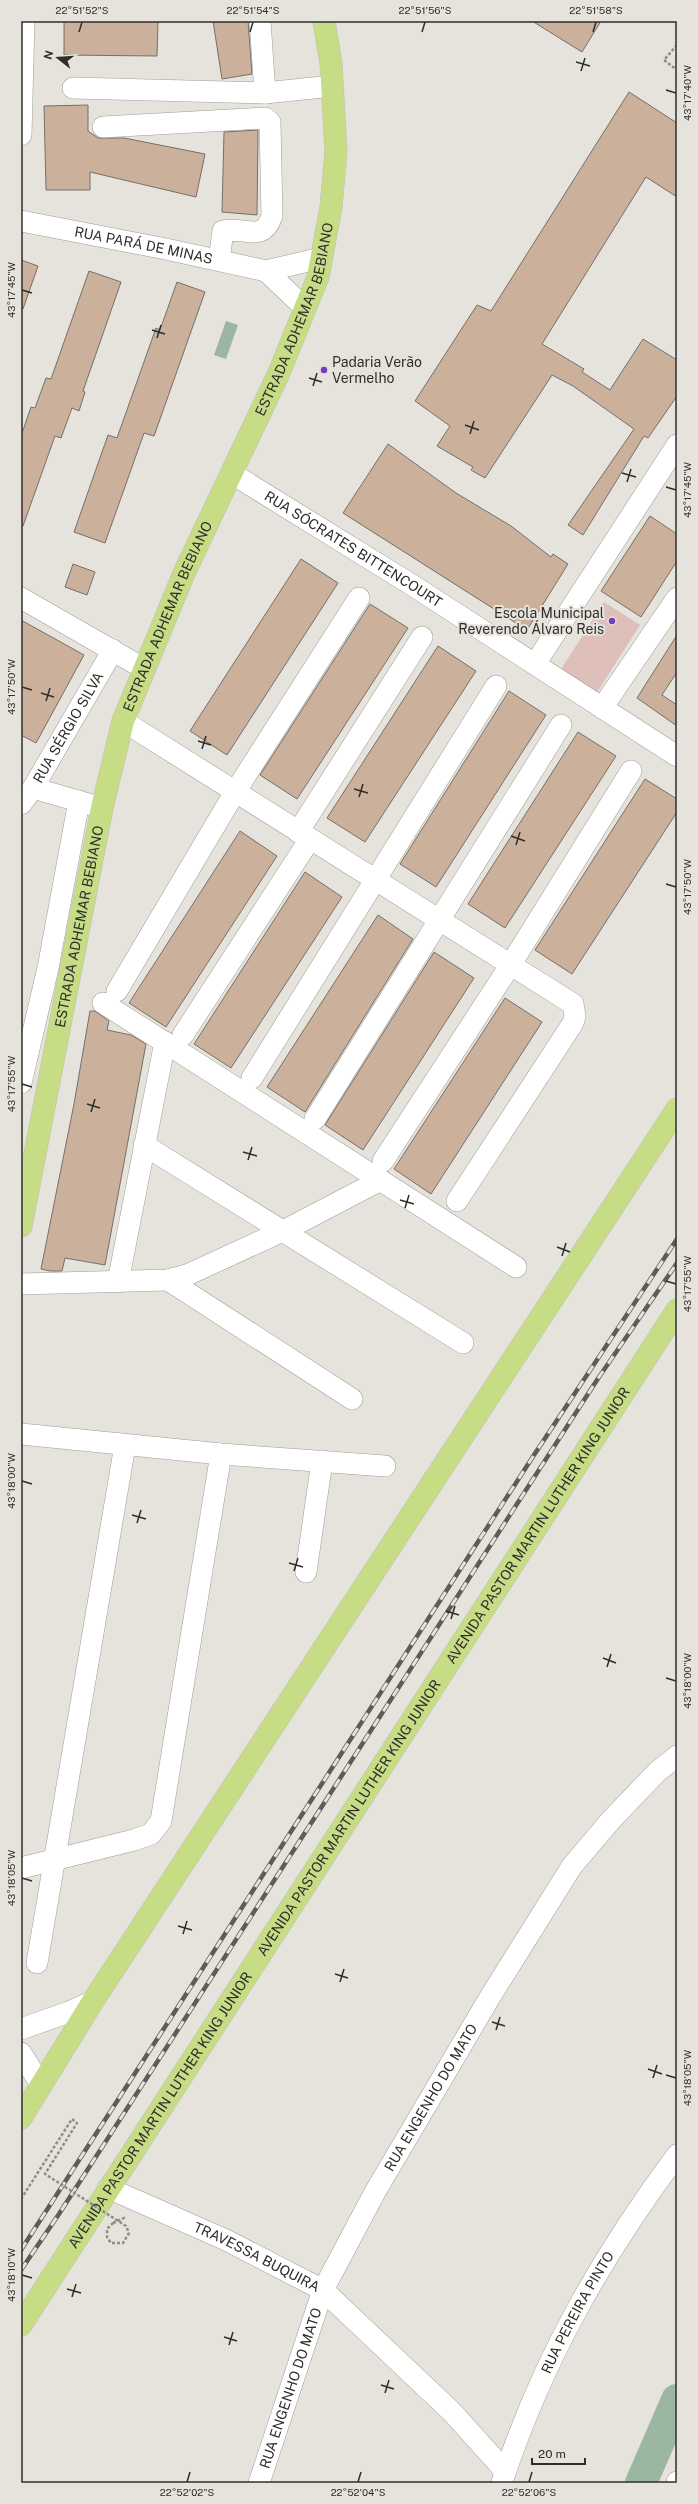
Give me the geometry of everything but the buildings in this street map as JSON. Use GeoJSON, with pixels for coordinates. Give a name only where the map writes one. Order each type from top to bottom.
{"type":"FeatureCollection","features":[{"type":"Feature","properties":{"kind":"main road","name":"ESTRADA ADHEMAR BEBIANO"},"geometry":{"type":"LineString","coordinates":[[21,1226],[102,808],[123,721],[143,668],[230,473],[278,375],[318,277],[331,207],[336,152],[332,86],[324,21]]}},
{"type":"Feature","properties":{"kind":"main road"},"geometry":{"type":"LineString","coordinates":[[21,2118],[93,2001],[677,1109]]}},
{"type":"Feature","properties":{"kind":"main road","name":"AVENIDA PASTOR MARTIN LUTHER KING JUNIOR"},"geometry":{"type":"LineString","coordinates":[[21,2325],[108,2188],[677,1310]]}},
{"type":"Feature","properties":{"kind":"street"},"geometry":{"type":"LineString","coordinates":[[21,135],[24,21]]}},
{"type":"Feature","properties":{"kind":"street"},"geometry":{"type":"LineString","coordinates":[[260,21],[265,93]]}},
{"type":"Feature","properties":{"kind":"street"},"geometry":{"type":"LineString","coordinates":[[73,88],[265,93],[332,86]]}},
{"type":"Feature","properties":{"kind":"street"},"geometry":{"type":"LineString","coordinates":[[102,127],[265,118],[270,122],[272,216],[268,226],[261,232],[223,231],[219,260]]}},
{"type":"Feature","properties":{"kind":"street","name":"RUA PARÁ DE MINAS"},"geometry":{"type":"LineString","coordinates":[[21,222],[219,260],[266,271],[321,258]]}},
{"type":"Feature","properties":{"kind":"street"},"geometry":{"type":"LineString","coordinates":[[266,271],[305,308]]}},
{"type":"Feature","properties":{"kind":"street"},"geometry":{"type":"LineString","coordinates":[[535,664],[677,445]]}},
{"type":"Feature","properties":{"kind":"street","name":"RUA SÓCRATES BITTENCOURT"},"geometry":{"type":"LineString","coordinates":[[230,473],[535,664],[677,756]]}},
{"type":"Feature","properties":{"kind":"street"},"geometry":{"type":"LineString","coordinates":[[21,598],[143,668]]}},
{"type":"Feature","properties":{"kind":"street"},"geometry":{"type":"LineString","coordinates":[[359,598],[235,792],[110,997],[382,1170],[516,1267]]}},
{"type":"Feature","properties":{"kind":"street"},"geometry":{"type":"LineString","coordinates":[[602,708],[677,598]]}},
{"type":"Feature","properties":{"kind":"street"},"geometry":{"type":"LineString","coordinates":[[118,1282],[144,1145],[174,1038],[304,835],[422,637]]}},
{"type":"Feature","properties":{"kind":"street","name":"RUA SÉRGIO SILVA"},"geometry":{"type":"LineString","coordinates":[[27,796],[113,650]]}},
{"type":"Feature","properties":{"kind":"street"},"geometry":{"type":"LineString","coordinates":[[252,1078],[377,880],[496,686]]}},
{"type":"Feature","properties":{"kind":"street"},"geometry":{"type":"LineString","coordinates":[[123,721],[439,918],[572,1004],[575,1016],[457,1201]]}},
{"type":"Feature","properties":{"kind":"street"},"geometry":{"type":"LineString","coordinates":[[315,1119],[439,918],[561,725]]}},
{"type":"Feature","properties":{"kind":"street"},"geometry":{"type":"LineString","coordinates":[[21,1284],[168,1280],[187,1275],[285,1230],[382,1170],[631,771]]}},
{"type":"Feature","properties":{"kind":"street"},"geometry":{"type":"LineString","coordinates":[[27,796],[78,801],[102,808]]}},
{"type":"Feature","properties":{"kind":"street","name":"ESTRADA ADHEMAR BEBIANO"},"geometry":{"type":"LineString","coordinates":[[21,1082],[48,968],[78,801]]}},
{"type":"Feature","properties":{"kind":"street"},"geometry":{"type":"LineString","coordinates":[[144,1145],[285,1230],[464,1343]]}},
{"type":"Feature","properties":{"kind":"street"},"geometry":{"type":"LineString","coordinates":[[168,1280],[352,1399]]}},
{"type":"Feature","properties":{"kind":"street"},"geometry":{"type":"LineString","coordinates":[[21,1434],[221,1454],[384,1466]]}},
{"type":"Feature","properties":{"kind":"street"},"geometry":{"type":"LineString","coordinates":[[37,1963],[125,1445]]}},
{"type":"Feature","properties":{"kind":"street"},"geometry":{"type":"LineString","coordinates":[[21,1868],[151,1834],[161,1821],[221,1454]]}},
{"type":"Feature","properties":{"kind":"street"},"geometry":{"type":"LineString","coordinates":[[306,1572],[322,1461]]}},
{"type":"Feature","properties":{"kind":"street","name":"RUA ENGENHO DO MATO"},"geometry":{"type":"LineString","coordinates":[[259,2483],[323,2290],[375,2192],[490,1997],[572,1866],[611,1820],[657,1772],[677,1756]]}},
{"type":"Feature","properties":{"kind":"street"},"geometry":{"type":"LineString","coordinates":[[21,2029],[69,2012],[93,2001]]}},
{"type":"Feature","properties":{"kind":"street"},"geometry":{"type":"LineString","coordinates":[[21,2053],[41,2085]]}},
{"type":"Feature","properties":{"kind":"street","name":"RUA PEREIRA PINTO"},"geometry":{"type":"LineString","coordinates":[[503,2477],[554,2350],[614,2246],[642,2203],[677,2155]]}},
{"type":"Feature","properties":{"kind":"street","name":"TRAVESSA BUQUIRA"},"geometry":{"type":"LineString","coordinates":[[108,2188],[226,2240],[323,2290],[452,2412],[503,2477]]}},
{"type":"Feature","properties":{"kind":"path"},"geometry":{"type":"LineString","coordinates":[[677,45],[664,60],[677,70]]}},
{"type":"Feature","properties":{"kind":"path"},"geometry":{"type":"LineString","coordinates":[[21,2199],[72,2120],[77,2123],[45,2174],[124,2224],[129,2233],[123,2243],[112,2243],[107,2237],[107,2229],[113,2223]]}},
{"type":"Feature","properties":{"kind":"shaded area"},"geometry":{"type":"Polygon","coordinates":[[[226,321],[238,325],[226,359],[214,355],[226,321]]]}},
{"type":"Feature","properties":{"kind":"shaded area"},"geometry":{"type":"Polygon","coordinates":[[[604,602],[640,625],[596,694],[560,671],[604,602]]]}},
{"type":"Feature","properties":{"kind":"waterway"},"geometry":{"type":"LineString","coordinates":[[641,2483],[677,2400]]}},
{"type":"Feature","properties":{"kind":"railway"},"geometry":{"type":"LineString","coordinates":[[21,2250],[534,1455],[677,1239]]}},
{"type":"Feature","properties":{"kind":"railway"},"geometry":{"type":"LineString","coordinates":[[21,2270],[59,2214],[597,1380],[677,1263]]}},
{"type":"Feature","properties":{"kind":"place","name":"Padaria Verão Vermelho"},"geometry":{"type":"Point","coordinates":[324,370]}},
{"type":"Feature","properties":{"kind":"place","name":"Escola Municipal Reverendo Álvaro Reis"},"geometry":{"type":"Point","coordinates":[612,621]}}]}
